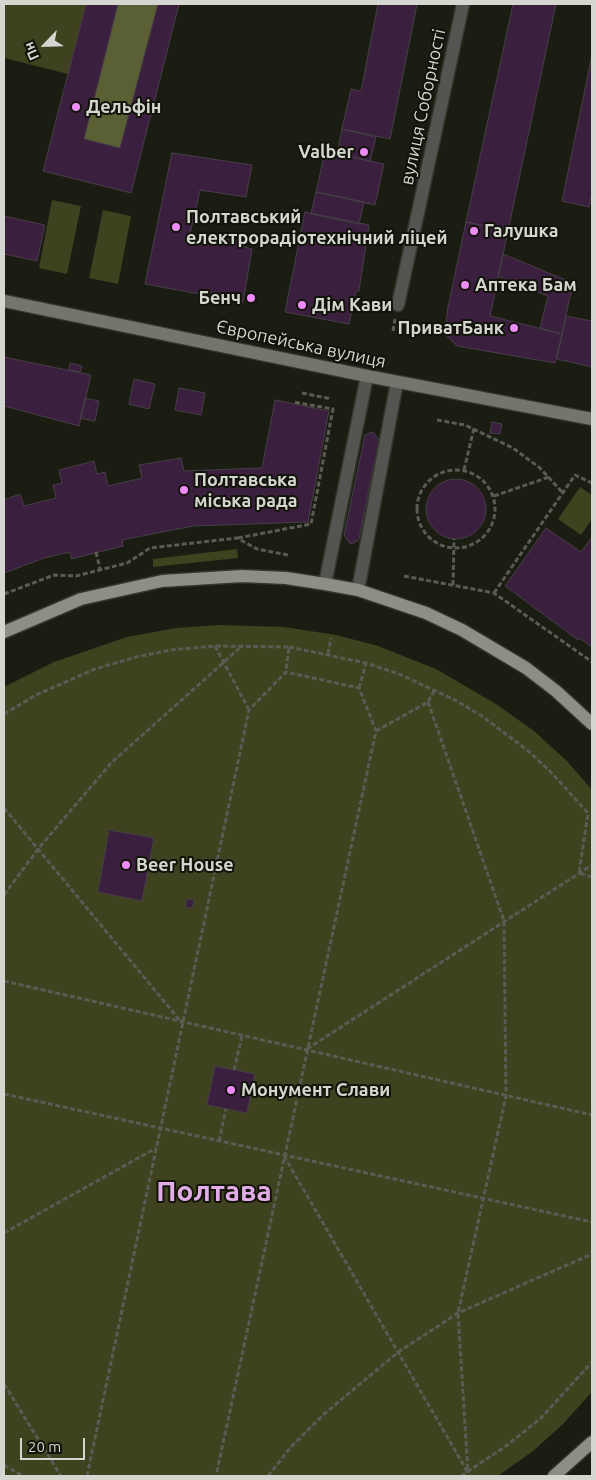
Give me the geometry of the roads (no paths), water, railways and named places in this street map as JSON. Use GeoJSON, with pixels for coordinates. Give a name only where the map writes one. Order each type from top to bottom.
{"type":"FeatureCollection","features":[{"type":"Feature","properties":{"kind":"main road","name":"Європейська вулиця"},"geometry":{"type":"LineString","coordinates":[[4,301],[367,376],[592,419]]}},
{"type":"Feature","properties":{"kind":"main road"},"geometry":{"type":"LineString","coordinates":[[4,632],[81,599],[162,581],[242,576],[286,578],[326,584],[358,590],[426,613],[496,648],[556,691],[592,724]]}},
{"type":"Feature","properties":{"kind":"main road"},"geometry":{"type":"LineString","coordinates":[[554,1476],[592,1442]]}},
{"type":"Feature","properties":{"kind":"street","name":"вулиця Соборності"},"geometry":{"type":"LineString","coordinates":[[398,305],[462,4]]}},
{"type":"Feature","properties":{"kind":"street"},"geometry":{"type":"LineString","coordinates":[[326,584],[367,376]]}},
{"type":"Feature","properties":{"kind":"street"},"geometry":{"type":"LineString","coordinates":[[358,590],[397,382]]}},
{"type":"Feature","properties":{"kind":"place","name":"Дельфін"},"geometry":{"type":"Point","coordinates":[76,107]}},
{"type":"Feature","properties":{"kind":"place","name":"Valber"},"geometry":{"type":"Point","coordinates":[364,152]}},
{"type":"Feature","properties":{"kind":"place","name":"Полтавський електрорадіотехнічний ліцей"},"geometry":{"type":"Point","coordinates":[176,227]}},
{"type":"Feature","properties":{"kind":"place","name":"Галушка"},"geometry":{"type":"Point","coordinates":[474,231]}},
{"type":"Feature","properties":{"kind":"place","name":"Аптека Бам"},"geometry":{"type":"Point","coordinates":[465,285]}},
{"type":"Feature","properties":{"kind":"place","name":"Бенч"},"geometry":{"type":"Point","coordinates":[251,298]}},
{"type":"Feature","properties":{"kind":"place","name":"Дім Кави"},"geometry":{"type":"Point","coordinates":[302,305]}},
{"type":"Feature","properties":{"kind":"place","name":"ПриватБанк"},"geometry":{"type":"Point","coordinates":[514,328]}},
{"type":"Feature","properties":{"kind":"place","name":"Полтавська міська рада"},"geometry":{"type":"Point","coordinates":[184,490]}},
{"type":"Feature","properties":{"kind":"place","name":"Beer House"},"geometry":{"type":"Point","coordinates":[126,865]}},
{"type":"Feature","properties":{"kind":"place","name":"Монумент Слави"},"geometry":{"type":"Point","coordinates":[231,1090]}},
{"type":"Feature","properties":{"kind":"district","name":"Полтава"},"geometry":{"type":"Point","coordinates":[214,1192]}}]}
